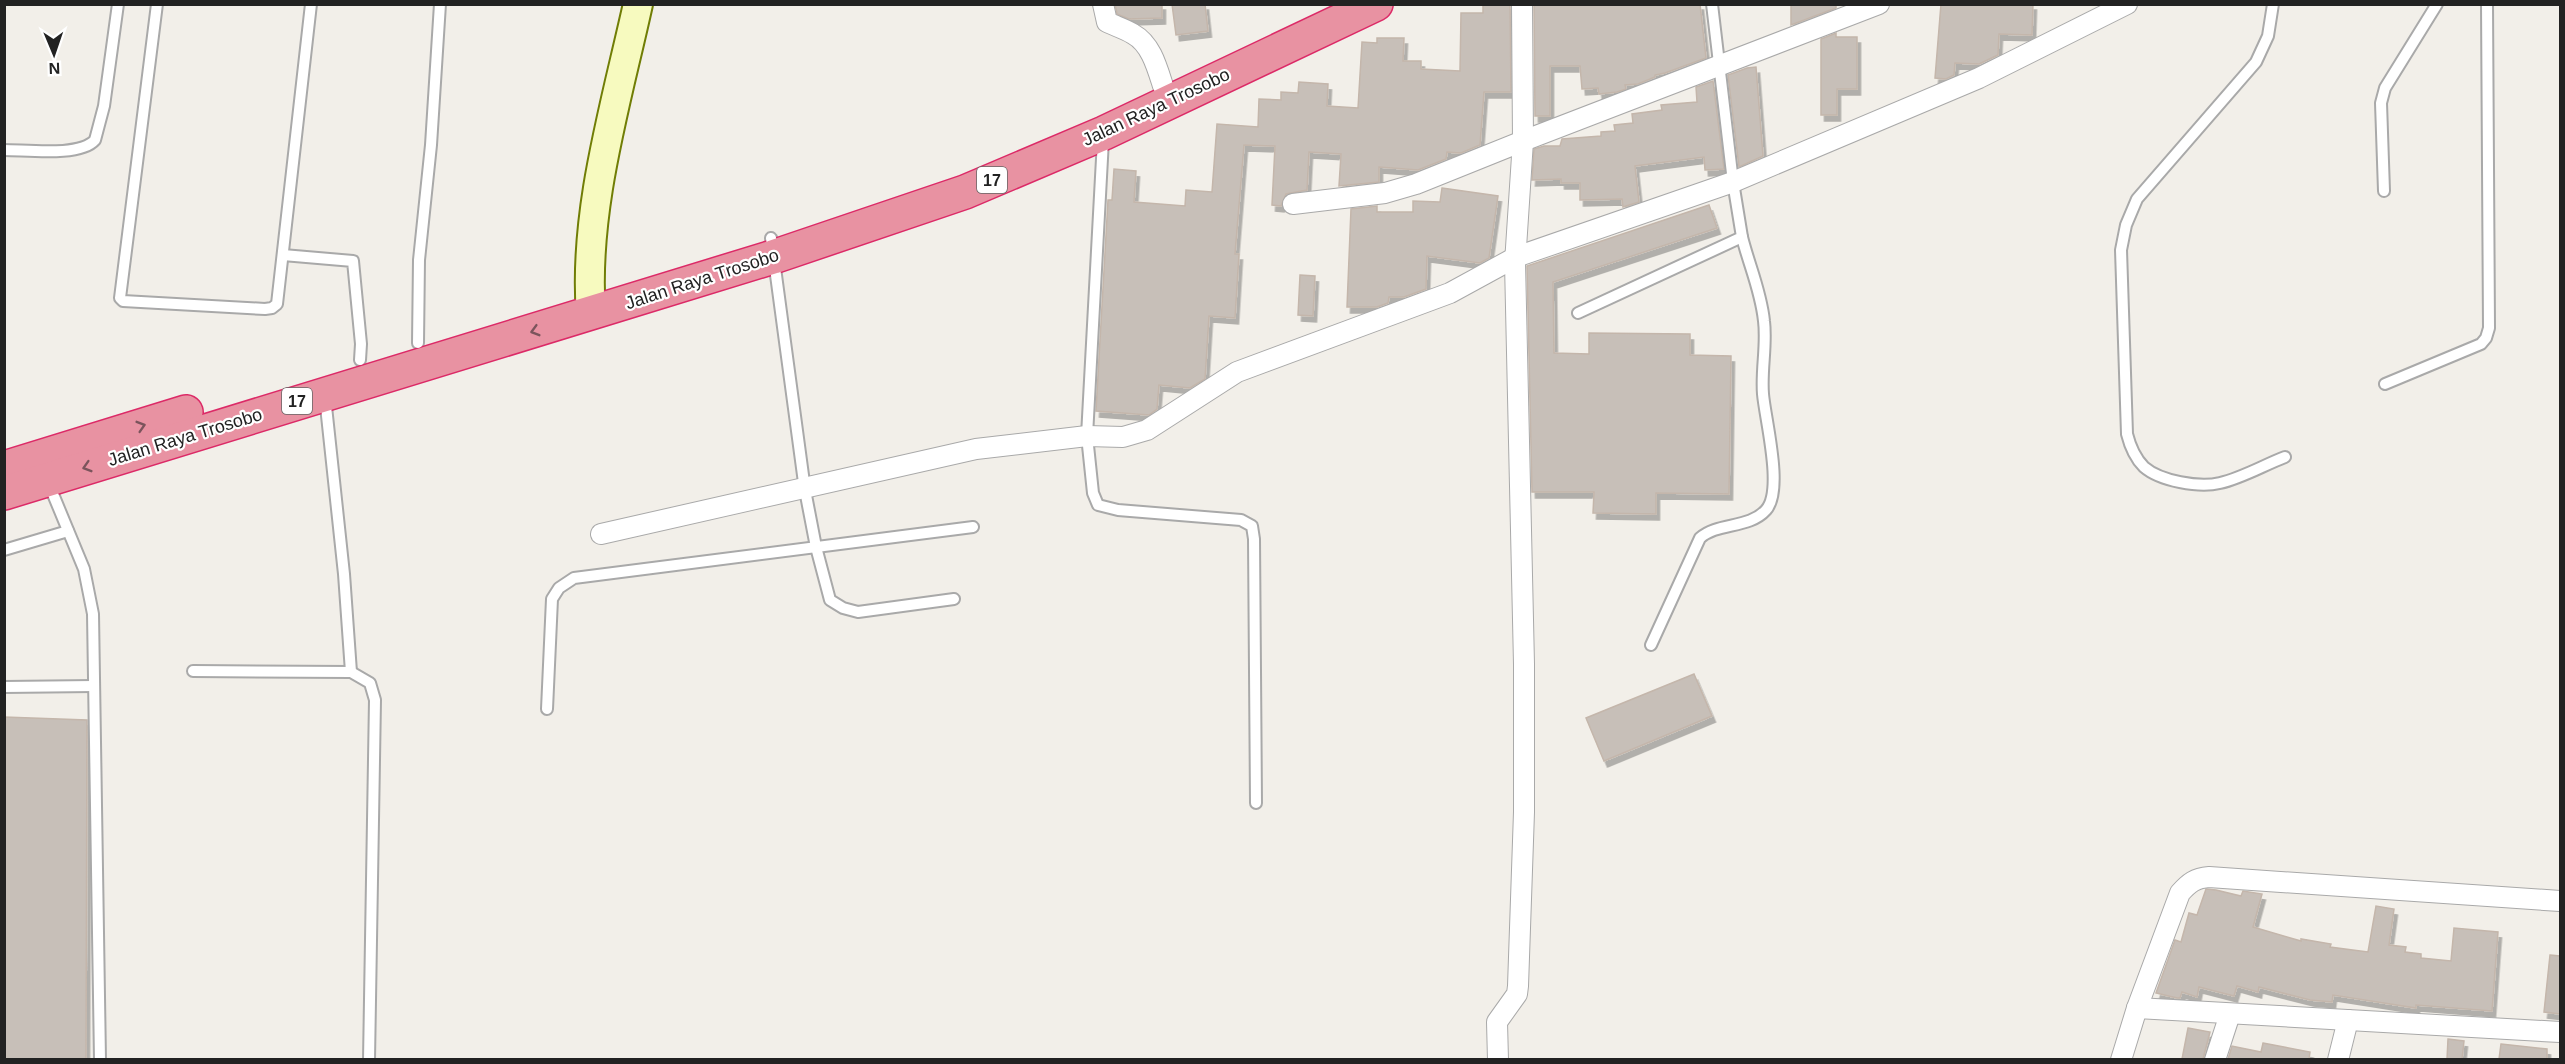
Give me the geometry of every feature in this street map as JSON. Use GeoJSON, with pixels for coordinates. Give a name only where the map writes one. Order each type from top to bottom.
{"type":"FeatureCollection","features":[{"type":"Feature","properties":{"kind":"highway","name":"Jalan Raya Trosobo"},"geometry":{"type":"LineString","coordinates":[[772,247],[962,173],[1161,79],[1333,4]]}},
{"type":"Feature","properties":{"kind":"highway","name":"Jalan Raya Trosobo"},"geometry":{"type":"LineString","coordinates":[[4,493],[45,468],[361,352],[418,335],[772,247],[965,192],[1104,133],[1376,4]]}},
{"type":"Feature","properties":{"kind":"highway","name":"Jalan Raya Trosobo"},"geometry":{"type":"LineString","coordinates":[[4,468],[45,468],[325,393],[589,293]]}},
{"type":"Feature","properties":{"kind":"main road"},"geometry":{"type":"LineString","coordinates":[[589,293],[590,245],[610,134],[638,4]]}},
{"type":"Feature","properties":{"kind":"street"},"geometry":{"type":"LineString","coordinates":[[1103,4],[1107,22],[1133,34],[1144,42],[1161,79]]}},
{"type":"Feature","properties":{"kind":"street"},"geometry":{"type":"LineString","coordinates":[[1498,1059],[1497,1022],[1517,994],[1518,986],[1524,812],[1524,663],[1516,266],[1523,141],[1522,4]]}},
{"type":"Feature","properties":{"kind":"street"},"geometry":{"type":"LineString","coordinates":[[1293,204],[1395,190],[1416,184],[1878,4]]}},
{"type":"Feature","properties":{"kind":"street"},"geometry":{"type":"LineString","coordinates":[[602,534],[673,516],[805,489],[976,449],[1087,442],[1123,437],[1147,430],[1237,372],[1516,266],[1735,190],[1978,78],[2127,4]]}},
{"type":"Feature","properties":{"kind":"street"},"geometry":{"type":"LineString","coordinates":[[2121,1059],[2137,1008],[2180,893],[2199,878],[2560,901]]}},
{"type":"Feature","properties":{"kind":"street"},"geometry":{"type":"LineString","coordinates":[[2137,1008],[2560,1032]]}},
{"type":"Feature","properties":{"kind":"street"},"geometry":{"type":"LineString","coordinates":[[2215,1059],[2230,1014]]}},
{"type":"Feature","properties":{"kind":"street"},"geometry":{"type":"LineString","coordinates":[[2338,1059],[2348,1020]]}},
{"type":"Feature","properties":{"kind":"lane"},"geometry":{"type":"LineString","coordinates":[[4,150],[70,150],[84,147],[95,140],[104,106],[118,4]]}},
{"type":"Feature","properties":{"kind":"lane"},"geometry":{"type":"LineString","coordinates":[[158,4],[120,298],[123,301],[272,308],[277,303],[311,4]]}},
{"type":"Feature","properties":{"kind":"lane"},"geometry":{"type":"LineString","coordinates":[[418,335],[419,260],[431,145],[440,4]]}},
{"type":"Feature","properties":{"kind":"lane"},"geometry":{"type":"LineString","coordinates":[[1652,645],[1700,538],[1707,532],[1750,521],[1766,511],[1771,502],[1773,458],[1762,393],[1765,322],[1757,283],[1742,237],[1712,4]]}},
{"type":"Feature","properties":{"kind":"lane"},"geometry":{"type":"LineString","coordinates":[[2273,4],[2268,36],[2256,62],[2137,199],[2126,225],[2121,250],[2127,434],[2132,450],[2145,468],[2174,482],[2199,485],[2219,483],[2285,457]]}},
{"type":"Feature","properties":{"kind":"lane"},"geometry":{"type":"LineString","coordinates":[[2384,191],[2381,103],[2385,88],[2437,4]]}},
{"type":"Feature","properties":{"kind":"lane"},"geometry":{"type":"LineString","coordinates":[[2385,384],[2481,344],[2489,328],[2487,4]]}},
{"type":"Feature","properties":{"kind":"lane"},"geometry":{"type":"LineString","coordinates":[[1104,133],[1087,442],[1093,493],[1098,505],[1118,510],[1241,520],[1252,526],[1256,803]]}},
{"type":"Feature","properties":{"kind":"lane"},"geometry":{"type":"LineString","coordinates":[[1578,313],[1742,237]]}},
{"type":"Feature","properties":{"kind":"lane"},"geometry":{"type":"LineString","coordinates":[[772,247],[805,489],[816,548],[830,600],[843,608],[858,612],[954,599]]}},
{"type":"Feature","properties":{"kind":"lane"},"geometry":{"type":"LineString","coordinates":[[283,255],[353,261],[361,352]]}},
{"type":"Feature","properties":{"kind":"lane"},"geometry":{"type":"LineString","coordinates":[[325,393],[344,574],[351,672]]}},
{"type":"Feature","properties":{"kind":"lane"},"geometry":{"type":"LineString","coordinates":[[45,468],[84,569],[91,597],[95,634],[100,1059]]}},
{"type":"Feature","properties":{"kind":"lane"},"geometry":{"type":"LineString","coordinates":[[548,709],[552,599],[554,593],[564,583],[584,576],[973,527]]}},
{"type":"Feature","properties":{"kind":"lane"},"geometry":{"type":"LineString","coordinates":[[4,550],[68,531]]}},
{"type":"Feature","properties":{"kind":"lane"},"geometry":{"type":"LineString","coordinates":[[193,671],[351,672],[370,683],[375,700],[369,1059]]}},
{"type":"Feature","properties":{"kind":"lane"},"geometry":{"type":"LineString","coordinates":[[4,687],[94,686]]}},
{"type":"Feature","properties":{"kind":"building"},"geometry":{"type":"Polygon","coordinates":[[[1115,4],[1162,4],[1162,18],[1129,19],[1117,14],[1115,4]]]}},
{"type":"Feature","properties":{"kind":"building"},"geometry":{"type":"Polygon","coordinates":[[[1172,4],[1205,4],[1208,31],[1176,35],[1172,4]]]}},
{"type":"Feature","properties":{"kind":"building"},"geometry":{"type":"Polygon","coordinates":[[[1483,4],[1510,4],[1511,92],[1484,92],[1480,145],[1461,153],[1447,152],[1446,159],[1418,170],[1379,167],[1379,182],[1339,186],[1341,154],[1309,152],[1307,190],[1286,194],[1281,206],[1272,205],[1275,146],[1244,145],[1235,254],[1239,254],[1235,318],[1209,316],[1205,379],[1190,388],[1159,385],[1157,409],[1149,415],[1096,411],[1108,200],[1112,200],[1114,169],[1136,171],[1134,202],[1185,206],[1186,190],[1212,192],[1217,124],[1258,127],[1259,99],[1281,100],[1281,92],[1298,93],[1299,82],[1328,84],[1327,106],[1358,108],[1362,42],[1377,43],[1377,38],[1404,38],[1403,61],[1421,61],[1421,69],[1460,71],[1461,13],[1483,13],[1483,4]]]}},
{"type":"Feature","properties":{"kind":"building"},"geometry":{"type":"Polygon","coordinates":[[[1534,4],[1700,4],[1706,58],[1655,75],[1638,84],[1625,85],[1626,89],[1599,94],[1598,88],[1582,89],[1580,66],[1550,66],[1550,116],[1535,116],[1534,4]]]}},
{"type":"Feature","properties":{"kind":"building"},"geometry":{"type":"Polygon","coordinates":[[[1791,4],[1836,4],[1836,8],[1791,25],[1791,4]]]}},
{"type":"Feature","properties":{"kind":"building"},"geometry":{"type":"Polygon","coordinates":[[[1941,4],[2033,4],[2032,35],[1999,34],[1998,55],[1979,64],[1955,63],[1954,75],[1946,79],[1935,78],[1941,4]]]}},
{"type":"Feature","properties":{"kind":"building"},"geometry":{"type":"Polygon","coordinates":[[[1836,33],[1836,37],[1857,37],[1857,89],[1837,89],[1837,115],[1821,115],[1821,39],[1836,33]]]}},
{"type":"Feature","properties":{"kind":"building"},"geometry":{"type":"Polygon","coordinates":[[[1756,67],[1763,156],[1739,167],[1728,75],[1756,67]]]}},
{"type":"Feature","properties":{"kind":"building"},"geometry":{"type":"Polygon","coordinates":[[[1713,81],[1724,169],[1705,170],[1704,157],[1635,166],[1639,202],[1623,207],[1622,199],[1580,200],[1580,183],[1561,183],[1561,179],[1532,180],[1534,149],[1544,146],[1560,146],[1562,139],[1601,136],[1601,132],[1615,131],[1614,125],[1633,123],[1632,114],[1662,110],[1661,105],[1697,102],[1696,87],[1713,81]]]}},
{"type":"Feature","properties":{"kind":"building"},"geometry":{"type":"Polygon","coordinates":[[[1442,188],[1498,196],[1489,258],[1480,263],[1427,256],[1426,289],[1404,297],[1389,297],[1388,303],[1377,307],[1347,307],[1351,209],[1377,206],[1377,212],[1413,212],[1413,201],[1440,202],[1442,188]]]}},
{"type":"Feature","properties":{"kind":"building"},"geometry":{"type":"Polygon","coordinates":[[[1709,205],[1717,228],[1553,282],[1554,353],[1589,354],[1589,333],[1690,334],[1690,355],[1731,356],[1729,494],[1656,493],[1656,514],[1593,513],[1594,492],[1532,492],[1527,266],[1709,205]]]}},
{"type":"Feature","properties":{"kind":"building"},"geometry":{"type":"Polygon","coordinates":[[[1300,275],[1315,276],[1313,316],[1298,315],[1300,275]]]}},
{"type":"Feature","properties":{"kind":"building"},"geometry":{"type":"Polygon","coordinates":[[[1694,674],[1712,716],[1604,761],[1586,718],[1694,674]]]}},
{"type":"Feature","properties":{"kind":"building"},"geometry":{"type":"Polygon","coordinates":[[[4,717],[87,720],[86,1059],[4,1059],[4,717]]]}},
{"type":"Feature","properties":{"kind":"building"},"geometry":{"type":"Polygon","coordinates":[[[2206,889],[2241,896],[2243,891],[2262,894],[2253,927],[2301,941],[2301,939],[2331,944],[2330,947],[2368,952],[2376,906],[2394,909],[2389,945],[2406,947],[2405,952],[2421,954],[2421,958],[2451,961],[2454,928],[2498,932],[2492,1011],[2416,1005],[2416,1008],[2333,995],[2332,1002],[2310,1000],[2259,987],[2258,992],[2237,986],[2234,996],[2199,987],[2197,997],[2182,992],[2180,998],[2156,993],[2175,940],[2181,942],[2189,913],[2197,915],[2206,889]]]}},
{"type":"Feature","properties":{"kind":"building"},"geometry":{"type":"Polygon","coordinates":[[[2550,955],[2560,956],[2560,1014],[2544,1012],[2550,955]]]}},
{"type":"Feature","properties":{"kind":"building"},"geometry":{"type":"Polygon","coordinates":[[[2188,1028],[2210,1032],[2203,1059],[2182,1059],[2188,1028]]]}},
{"type":"Feature","properties":{"kind":"building"},"geometry":{"type":"Polygon","coordinates":[[[2448,1039],[2464,1041],[2462,1059],[2447,1059],[2448,1039]]]}},
{"type":"Feature","properties":{"kind":"building"},"geometry":{"type":"Polygon","coordinates":[[[2263,1043],[2310,1052],[2309,1059],[2228,1059],[2232,1046],[2261,1052],[2263,1043]]]}},
{"type":"Feature","properties":{"kind":"building"},"geometry":{"type":"Polygon","coordinates":[[[2501,1044],[2547,1049],[2547,1059],[2499,1059],[2501,1044]]]}}]}
